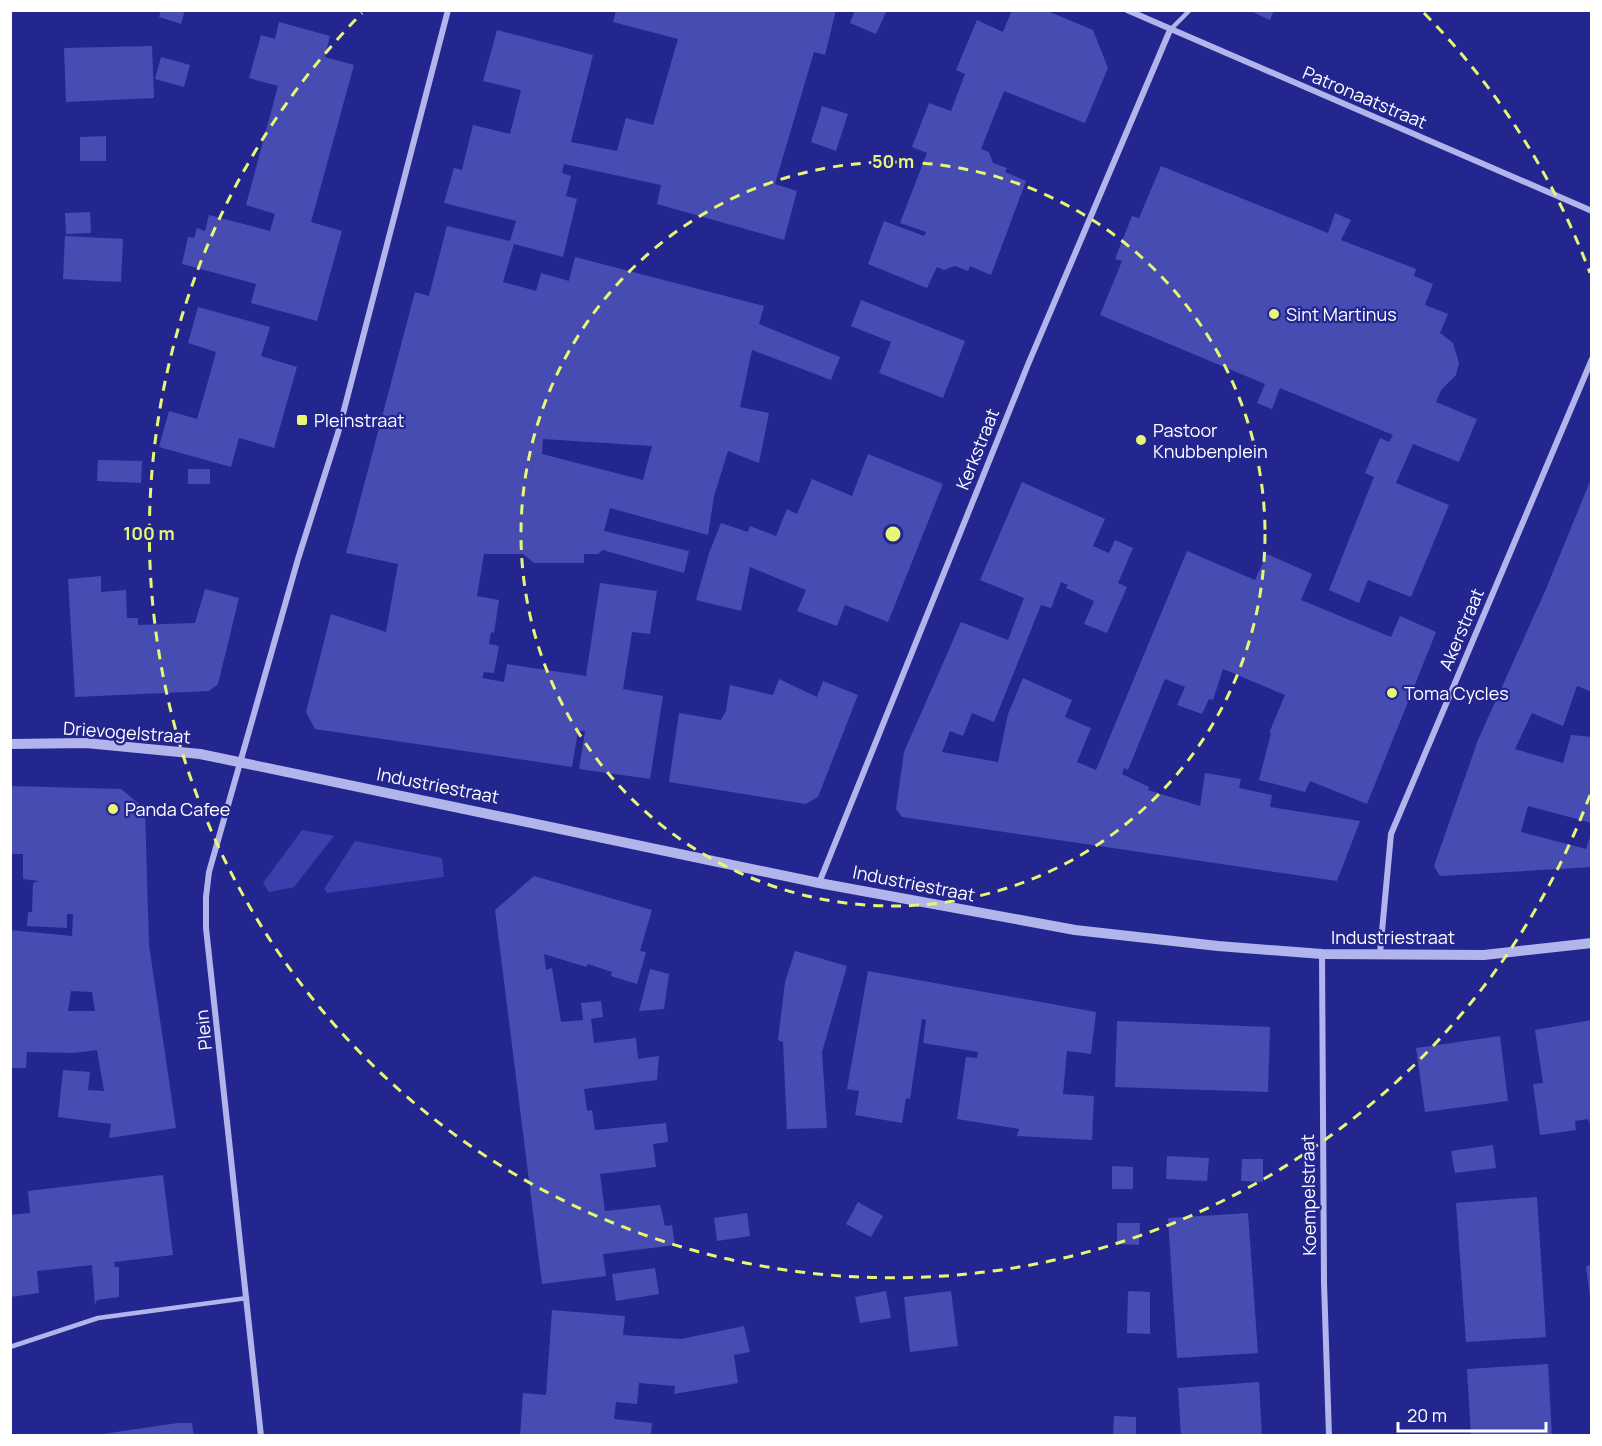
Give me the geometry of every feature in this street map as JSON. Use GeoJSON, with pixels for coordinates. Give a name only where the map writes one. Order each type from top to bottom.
{"type":"FeatureCollection","features":[{"type":"Feature","properties":{"kind":"street"},"geometry":{"type":"LineString","coordinates":[[239,763],[338,433],[447,10]]}},
{"type":"Feature","properties":{"kind":"street","name":"Patronaatstraat"},"geometry":{"type":"LineString","coordinates":[[1127,10],[1592,211]]}},
{"type":"Feature","properties":{"kind":"street","name":"Kerkstraat"},"geometry":{"type":"LineString","coordinates":[[819,882],[1029,362],[1170,30]]}},
{"type":"Feature","properties":{"kind":"street","name":"Akerstraat"},"geometry":{"type":"LineString","coordinates":[[1380,953],[1391,834],[1592,359]]}},
{"type":"Feature","properties":{"kind":"street","name":"Drievogelstraat"},"geometry":{"type":"LineString","coordinates":[[10,744],[86,743],[164,748],[239,763]]}},
{"type":"Feature","properties":{"kind":"street","name":"Industriestraat"},"geometry":{"type":"LineString","coordinates":[[239,763],[505,815],[819,882],[1075,930],[1218,946],[1322,954],[1484,955],[1592,943]]}},
{"type":"Feature","properties":{"kind":"street","name":"Plein"},"geometry":{"type":"LineString","coordinates":[[239,763],[210,872],[206,897],[206,928],[261,1436]]}},
{"type":"Feature","properties":{"kind":"street","name":"Koempelstraat"},"geometry":{"type":"LineString","coordinates":[[1322,954],[1324,1282],[1329,1436]]}},
{"type":"Feature","properties":{"kind":"lane"},"geometry":{"type":"LineString","coordinates":[[1170,30],[1190,10]]}},
{"type":"Feature","properties":{"kind":"lane"},"geometry":{"type":"LineString","coordinates":[[10,1347],[98,1318],[247,1298]]}},
{"type":"Feature","properties":{"kind":"shaded area"},"geometry":{"type":"Polygon","coordinates":[[[302,830],[334,836],[294,887],[269,892],[263,883],[302,830]]]}},
{"type":"Feature","properties":{"kind":"shaded area"},"geometry":{"type":"Polygon","coordinates":[[[355,841],[442,858],[444,877],[327,893],[324,889],[355,841]]]}},
{"type":"Feature","properties":{"kind":"building"},"geometry":{"type":"Polygon","coordinates":[[[161,10],[185,10],[181,24],[159,17],[161,10]]]}},
{"type":"Feature","properties":{"kind":"building"},"geometry":{"type":"Polygon","coordinates":[[[616,10],[836,10],[825,55],[814,52],[775,184],[797,191],[784,240],[657,204],[661,185],[564,164],[562,173],[571,176],[566,196],[577,199],[563,257],[514,244],[503,282],[536,291],[541,273],[569,281],[575,257],[764,306],[759,324],[840,357],[831,380],[752,350],[740,407],[769,413],[759,463],[728,451],[714,496],[708,535],[610,508],[604,531],[689,551],[684,573],[603,550],[598,554],[584,554],[584,563],[534,563],[523,554],[484,554],[477,596],[499,600],[494,633],[491,632],[489,644],[499,646],[494,673],[484,672],[482,678],[504,682],[507,664],[586,676],[600,583],[657,591],[650,634],[632,632],[623,689],[663,696],[650,779],[579,769],[585,731],[578,731],[572,767],[315,729],[306,712],[331,614],[386,632],[398,564],[346,553],[415,292],[429,296],[447,226],[510,241],[516,221],[444,203],[454,168],[462,170],[473,125],[510,134],[521,90],[483,81],[497,30],[593,55],[571,142],[617,151],[626,118],[653,125],[678,39],[613,22],[616,10]],[[543,439],[542,454],[643,480],[652,446],[543,439]]]}},
{"type":"Feature","properties":{"kind":"building"},"geometry":{"type":"Polygon","coordinates":[[[855,10],[887,10],[876,34],[850,23],[855,10]]]}},
{"type":"Feature","properties":{"kind":"building"},"geometry":{"type":"Polygon","coordinates":[[[1012,10],[1045,10],[1093,30],[1108,68],[1085,123],[1004,91],[981,149],[989,152],[993,163],[1007,168],[1005,172],[1026,181],[991,275],[970,266],[968,271],[955,266],[944,270],[937,267],[927,288],[868,264],[884,221],[924,236],[926,232],[900,223],[927,153],[912,147],[929,103],[951,111],[965,74],[956,70],[977,20],[1003,32],[1012,10]]]}},
{"type":"Feature","properties":{"kind":"building"},"geometry":{"type":"Polygon","coordinates":[[[1248,10],[1274,10],[1270,20],[1248,10]]]}},
{"type":"Feature","properties":{"kind":"building"},"geometry":{"type":"Polygon","coordinates":[[[279,22],[330,36],[325,57],[354,65],[311,222],[342,231],[317,321],[251,303],[256,284],[182,264],[188,237],[194,238],[197,228],[205,231],[209,215],[270,231],[275,214],[246,205],[278,86],[249,78],[261,35],[275,39],[279,22]]]}},
{"type":"Feature","properties":{"kind":"building"},"geometry":{"type":"Polygon","coordinates":[[[152,46],[154,98],[66,102],[64,48],[152,46]]]}},
{"type":"Feature","properties":{"kind":"building"},"geometry":{"type":"Polygon","coordinates":[[[161,57],[190,65],[184,87],[155,79],[161,57]]]}},
{"type":"Feature","properties":{"kind":"building"},"geometry":{"type":"Polygon","coordinates":[[[822,106],[848,114],[836,151],[811,142],[822,106]]]}},
{"type":"Feature","properties":{"kind":"building"},"geometry":{"type":"Polygon","coordinates":[[[106,136],[106,161],[80,161],[80,137],[106,136]]]}},
{"type":"Feature","properties":{"kind":"building","name":"Sint Martinus"},"geometry":{"type":"Polygon","coordinates":[[[1161,166],[1328,233],[1335,213],[1351,220],[1341,240],[1416,269],[1414,276],[1433,284],[1425,305],[1448,314],[1440,333],[1453,343],[1459,363],[1456,375],[1441,390],[1436,402],[1477,419],[1459,462],[1413,444],[1396,483],[1449,505],[1411,597],[1368,580],[1359,603],[1329,590],[1374,477],[1365,473],[1380,438],[1389,442],[1393,435],[1280,388],[1272,409],[1257,403],[1265,384],[1100,315],[1122,261],[1115,259],[1132,216],[1139,218],[1161,166]]]}},
{"type":"Feature","properties":{"kind":"building"},"geometry":{"type":"Polygon","coordinates":[[[90,212],[91,233],[66,234],[65,213],[90,212]]]}},
{"type":"Feature","properties":{"kind":"building"},"geometry":{"type":"Polygon","coordinates":[[[65,236],[123,239],[121,282],[63,279],[65,236]]]}},
{"type":"Feature","properties":{"kind":"building"},"geometry":{"type":"Polygon","coordinates":[[[861,300],[965,341],[943,398],[879,373],[891,342],[851,326],[861,300]]]}},
{"type":"Feature","properties":{"kind":"building"},"geometry":{"type":"Polygon","coordinates":[[[198,307],[270,327],[261,356],[297,367],[274,448],[239,438],[231,467],[159,447],[169,411],[197,419],[207,385],[216,352],[188,343],[198,307]]]}},
{"type":"Feature","properties":{"kind":"building"},"geometry":{"type":"Polygon","coordinates":[[[868,454],[943,484],[888,622],[845,605],[837,626],[797,611],[806,590],[750,567],[741,611],[696,600],[709,553],[721,523],[748,532],[750,526],[776,536],[787,509],[797,514],[812,479],[852,496],[868,454]]]}},
{"type":"Feature","properties":{"kind":"building"},"geometry":{"type":"Polygon","coordinates":[[[98,460],[142,461],[141,483],[97,481],[98,460]]]}},
{"type":"Feature","properties":{"kind":"building"},"geometry":{"type":"Polygon","coordinates":[[[188,469],[210,469],[210,484],[188,484],[188,469]]]}},
{"type":"Feature","properties":{"kind":"building"},"geometry":{"type":"Polygon","coordinates":[[[1591,479],[1592,692],[1577,686],[1563,726],[1532,713],[1515,749],[1563,763],[1571,735],[1592,737],[1592,823],[1528,806],[1521,832],[1586,849],[1592,831],[1592,867],[1440,876],[1434,866],[1478,740],[1546,589],[1591,479]]]}},
{"type":"Feature","properties":{"kind":"building"},"geometry":{"type":"Polygon","coordinates":[[[1022,482],[1105,519],[1093,546],[1109,553],[1115,540],[1133,548],[1118,583],[1127,587],[1107,633],[1084,624],[1094,601],[1066,588],[1068,585],[1061,582],[1051,608],[1041,605],[994,722],[972,713],[963,736],[950,731],[942,752],[998,762],[1008,714],[1023,678],[1072,700],[1065,717],[1091,728],[1077,762],[1096,770],[1187,551],[1255,580],[1267,554],[1312,574],[1301,600],[1391,637],[1400,616],[1436,632],[1367,804],[1310,781],[1305,792],[1259,780],[1271,733],[1269,733],[1285,695],[1223,669],[1213,700],[1209,699],[1202,714],[1177,705],[1185,687],[1165,679],[1128,770],[1124,768],[1122,774],[1149,787],[1148,790],[1200,806],[1205,773],[1241,779],[1239,788],[1272,795],[1270,807],[1360,821],[1337,881],[902,817],[896,809],[904,752],[961,622],[1008,640],[1024,598],[980,580],[1022,482]]]}},
{"type":"Feature","properties":{"kind":"building"},"geometry":{"type":"Polygon","coordinates":[[[101,576],[101,592],[126,590],[127,618],[138,618],[138,625],[195,623],[205,589],[239,598],[218,684],[209,691],[75,697],[68,579],[101,576]]]}},
{"type":"Feature","properties":{"kind":"building"},"geometry":{"type":"Polygon","coordinates":[[[779,679],[817,697],[823,681],[858,695],[818,797],[806,804],[669,782],[679,713],[721,720],[726,711],[730,685],[773,695],[779,679]]]}},
{"type":"Feature","properties":{"kind":"building"},"geometry":{"type":"Polygon","coordinates":[[[10,786],[121,789],[145,809],[149,945],[176,1128],[109,1138],[111,1124],[58,1117],[63,1070],[90,1072],[88,1090],[104,1091],[97,1050],[73,1053],[27,1052],[26,1068],[10,1068],[10,930],[72,936],[73,914],[67,914],[67,928],[27,926],[28,912],[32,912],[33,883],[39,881],[23,879],[23,854],[10,854],[10,786]],[[71,991],[68,1011],[95,1011],[92,992],[71,991]]]}},
{"type":"Feature","properties":{"kind":"building"},"geometry":{"type":"Polygon","coordinates":[[[534,876],[652,910],[640,951],[646,952],[637,984],[611,976],[612,972],[588,964],[586,967],[544,954],[546,970],[552,968],[561,1022],[583,1020],[581,1003],[601,1001],[603,1017],[591,1019],[594,1043],[636,1038],[638,1059],[659,1056],[657,1080],[584,1089],[587,1111],[592,1110],[595,1130],[666,1123],[668,1142],[653,1144],[656,1167],[600,1174],[605,1211],[660,1205],[665,1226],[672,1225],[675,1245],[603,1254],[606,1276],[542,1284],[495,910],[534,876]]]}},
{"type":"Feature","properties":{"kind":"building"},"geometry":{"type":"Polygon","coordinates":[[[795,951],[847,966],[822,1052],[827,1128],[787,1129],[783,1042],[778,1040],[785,982],[795,951]]]}},
{"type":"Feature","properties":{"kind":"building"},"geometry":{"type":"Polygon","coordinates":[[[650,969],[669,974],[664,1009],[639,1011],[650,969]]]}},
{"type":"Feature","properties":{"kind":"building"},"geometry":{"type":"Polygon","coordinates":[[[868,971],[1096,1012],[1091,1054],[1067,1051],[1063,1094],[1094,1096],[1092,1140],[1017,1136],[1019,1129],[957,1119],[966,1057],[977,1058],[978,1052],[923,1043],[926,1020],[922,1019],[910,1099],[906,1098],[902,1123],[855,1115],[859,1091],[847,1089],[868,971]]]}},
{"type":"Feature","properties":{"kind":"building"},"geometry":{"type":"Polygon","coordinates":[[[1592,1020],[1592,1129],[1588,1119],[1575,1121],[1576,1130],[1540,1135],[1533,1084],[1543,1083],[1535,1030],[1592,1020]]]}},
{"type":"Feature","properties":{"kind":"building"},"geometry":{"type":"Polygon","coordinates":[[[1117,1021],[1270,1027],[1268,1092],[1115,1087],[1117,1021]]]}},
{"type":"Feature","properties":{"kind":"building"},"geometry":{"type":"Polygon","coordinates":[[[1500,1036],[1508,1101],[1425,1112],[1416,1048],[1500,1036]]]}},
{"type":"Feature","properties":{"kind":"building"},"geometry":{"type":"Polygon","coordinates":[[[1493,1145],[1496,1168],[1455,1173],[1451,1151],[1493,1145]]]}},
{"type":"Feature","properties":{"kind":"building"},"geometry":{"type":"Polygon","coordinates":[[[1167,1156],[1209,1158],[1207,1181],[1166,1179],[1167,1156]]]}},
{"type":"Feature","properties":{"kind":"building"},"geometry":{"type":"Polygon","coordinates":[[[1242,1159],[1263,1159],[1263,1182],[1241,1181],[1242,1159]]]}},
{"type":"Feature","properties":{"kind":"building"},"geometry":{"type":"Polygon","coordinates":[[[1112,1166],[1133,1167],[1133,1189],[1112,1189],[1112,1166]]]}},
{"type":"Feature","properties":{"kind":"building"},"geometry":{"type":"Polygon","coordinates":[[[163,1175],[173,1255],[114,1262],[115,1267],[119,1267],[119,1297],[97,1300],[95,1305],[92,1265],[37,1271],[39,1293],[10,1297],[10,1215],[30,1213],[28,1191],[163,1175]]]}},
{"type":"Feature","properties":{"kind":"building"},"geometry":{"type":"Polygon","coordinates":[[[1537,1197],[1546,1337],[1466,1342],[1456,1203],[1537,1197]]]}},
{"type":"Feature","properties":{"kind":"building"},"geometry":{"type":"Polygon","coordinates":[[[858,1202],[883,1216],[871,1237],[846,1224],[858,1202]]]}},
{"type":"Feature","properties":{"kind":"building"},"geometry":{"type":"Polygon","coordinates":[[[747,1213],[750,1236],[717,1241],[714,1218],[747,1213]]]}},
{"type":"Feature","properties":{"kind":"building"},"geometry":{"type":"Polygon","coordinates":[[[1248,1213],[1258,1353],[1177,1358],[1168,1218],[1248,1213]]]}},
{"type":"Feature","properties":{"kind":"building"},"geometry":{"type":"Polygon","coordinates":[[[1117,1223],[1140,1223],[1139,1245],[1117,1244],[1117,1223]]]}},
{"type":"Feature","properties":{"kind":"building"},"geometry":{"type":"Polygon","coordinates":[[[1592,1265],[1592,1297],[1590,1297],[1586,1266],[1592,1265]]]}},
{"type":"Feature","properties":{"kind":"building"},"geometry":{"type":"Polygon","coordinates":[[[655,1268],[659,1294],[616,1301],[612,1274],[655,1268]]]}},
{"type":"Feature","properties":{"kind":"building"},"geometry":{"type":"Polygon","coordinates":[[[886,1291],[891,1318],[860,1323],[855,1297],[886,1291]]]}},
{"type":"Feature","properties":{"kind":"building"},"geometry":{"type":"Polygon","coordinates":[[[951,1291],[958,1346],[910,1352],[904,1297],[951,1291]]]}},
{"type":"Feature","properties":{"kind":"building"},"geometry":{"type":"Polygon","coordinates":[[[1128,1292],[1150,1292],[1150,1334],[1127,1333],[1128,1292]]]}},
{"type":"Feature","properties":{"kind":"building"},"geometry":{"type":"Polygon","coordinates":[[[552,1310],[625,1316],[623,1335],[681,1339],[744,1326],[750,1352],[734,1355],[738,1383],[674,1394],[675,1386],[639,1383],[637,1404],[616,1402],[614,1419],[652,1423],[651,1436],[520,1436],[523,1393],[546,1395],[552,1310]]]}},
{"type":"Feature","properties":{"kind":"building"},"geometry":{"type":"Polygon","coordinates":[[[1548,1364],[1552,1436],[1471,1436],[1467,1369],[1548,1364]]]}},
{"type":"Feature","properties":{"kind":"building"},"geometry":{"type":"Polygon","coordinates":[[[1259,1382],[1262,1436],[1181,1436],[1178,1388],[1259,1382]]]}},
{"type":"Feature","properties":{"kind":"building"},"geometry":{"type":"Polygon","coordinates":[[[1114,1416],[1136,1417],[1136,1436],[1113,1436],[1114,1416]]]}},
{"type":"Feature","properties":{"kind":"building"},"geometry":{"type":"Polygon","coordinates":[[[192,1423],[194,1436],[89,1436],[192,1423]]]}},
{"type":"Feature","properties":{"kind":"place","name":"Sint Martinus"},"geometry":{"type":"Point","coordinates":[1274,314]}},
{"type":"Feature","properties":{"kind":"place","name":"Pleinstraat"},"geometry":{"type":"Point","coordinates":[302,420]}},
{"type":"Feature","properties":{"kind":"place","name":"Pastoor Knubbenplein"},"geometry":{"type":"Point","coordinates":[1141,440]}},
{"type":"Feature","properties":{"kind":"place","name":"Toma Cycles"},"geometry":{"type":"Point","coordinates":[1392,693]}},
{"type":"Feature","properties":{"kind":"place","name":"Panda Cafee"},"geometry":{"type":"Point","coordinates":[113,809]}}]}
